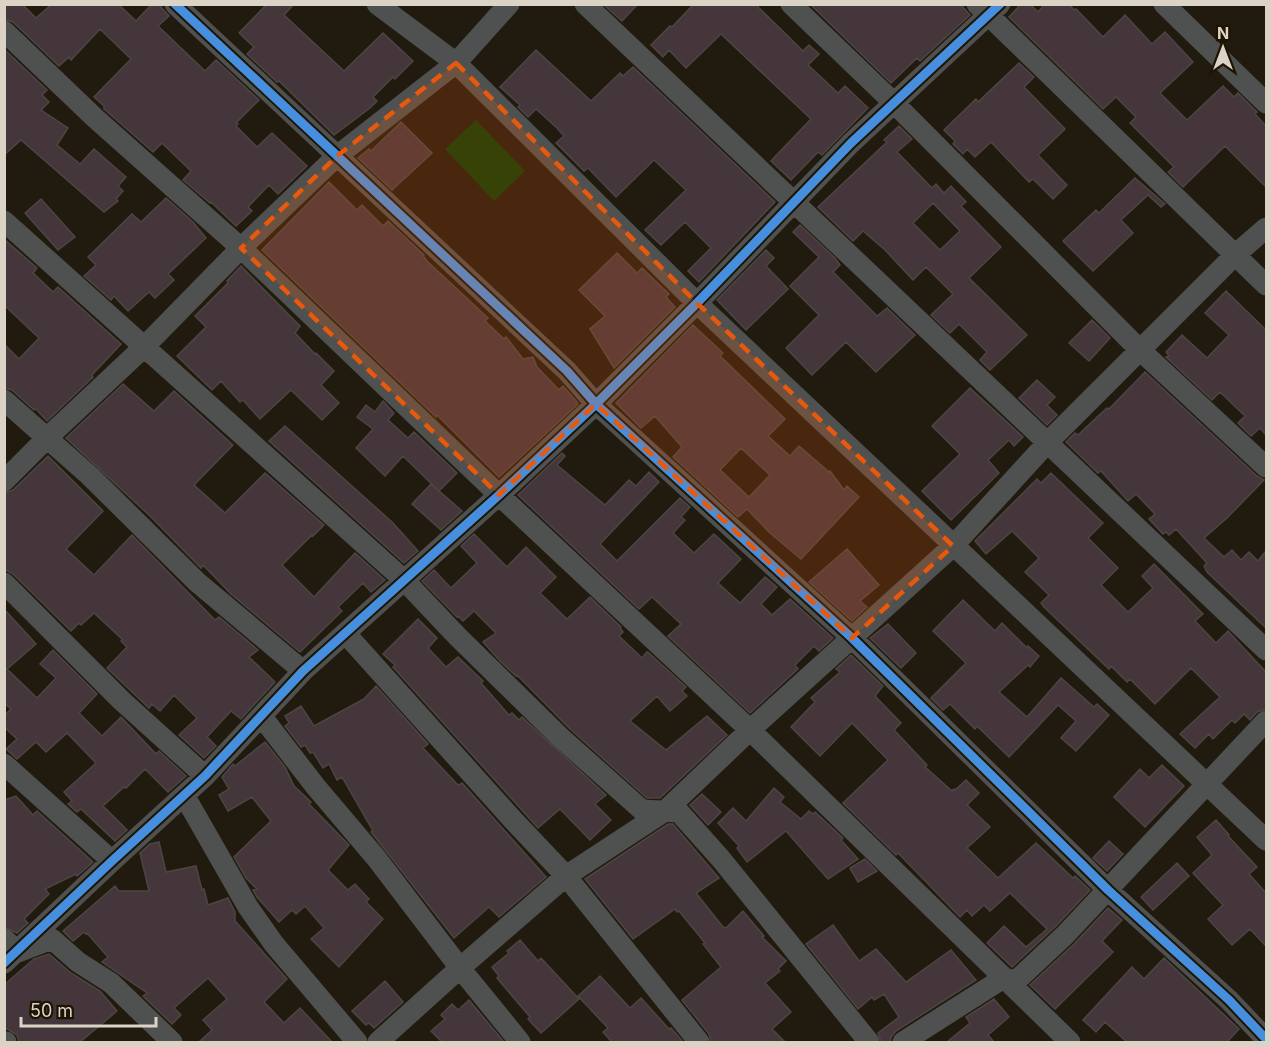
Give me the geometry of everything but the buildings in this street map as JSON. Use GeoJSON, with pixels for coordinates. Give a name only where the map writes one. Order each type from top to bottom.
{"type":"FeatureCollection","features":[{"type":"Feature","properties":{"kind":"street"},"geometry":{"type":"LineString","coordinates":[[175,4],[567,371],[596,404],[852,639],[1108,890],[1229,1000],[1266,1039]]}},
{"type":"Feature","properties":{"kind":"street"},"geometry":{"type":"LineString","coordinates":[[377,4],[456,63],[697,303],[1266,840]]}},
{"type":"Feature","properties":{"kind":"street"},"geometry":{"type":"LineString","coordinates":[[4,481],[338,156],[456,63],[509,4]]}},
{"type":"Feature","properties":{"kind":"street"},"geometry":{"type":"LineString","coordinates":[[585,4],[1266,650]]}},
{"type":"Feature","properties":{"kind":"street"},"geometry":{"type":"LineString","coordinates":[[791,4],[894,103],[1140,350],[1266,467]]}},
{"type":"Feature","properties":{"kind":"street"},"geometry":{"type":"LineString","coordinates":[[1164,4],[1266,103]]}},
{"type":"Feature","properties":{"kind":"street"},"geometry":{"type":"LineString","coordinates":[[9,951],[205,776],[303,671],[499,495],[596,404],[793,202],[988,8],[1266,285]]}},
{"type":"Feature","properties":{"kind":"street"},"geometry":{"type":"LineString","coordinates":[[4,31],[95,118],[241,248],[499,495],[750,730],[1002,979],[1070,1042]]}},
{"type":"Feature","properties":{"kind":"street"},"geometry":{"type":"LineString","coordinates":[[4,221],[404,580],[458,637],[620,792],[642,810],[679,812],[721,859],[869,1042]]}},
{"type":"Feature","properties":{"kind":"street"},"geometry":{"type":"LineString","coordinates":[[378,1042],[566,876],[665,811],[750,730],[953,546],[1048,442],[1235,255],[1266,228]]}},
{"type":"Feature","properties":{"kind":"street"},"geometry":{"type":"LineString","coordinates":[[4,400],[90,476],[197,582],[303,671]]}},
{"type":"Feature","properties":{"kind":"street"},"geometry":{"type":"LineString","coordinates":[[4,583],[122,701],[205,776]]}},
{"type":"Feature","properties":{"kind":"street"},"geometry":{"type":"LineString","coordinates":[[346,634],[566,876],[699,1042]]}},
{"type":"Feature","properties":{"kind":"street"},"geometry":{"type":"LineString","coordinates":[[262,717],[520,1042]]}},
{"type":"Feature","properties":{"kind":"street"},"geometry":{"type":"LineString","coordinates":[[903,1042],[1002,979],[1017,980],[1065,935],[1266,721]]}},
{"type":"Feature","properties":{"kind":"street"},"geometry":{"type":"LineString","coordinates":[[4,764],[112,861]]}},
{"type":"Feature","properties":{"kind":"street"},"geometry":{"type":"LineString","coordinates":[[184,795],[248,907],[274,944],[357,1042]]}},
{"type":"Feature","properties":{"kind":"street"},"geometry":{"type":"LineString","coordinates":[[9,951],[52,939],[78,962],[111,983],[172,1042]]}},
{"type":"Feature","properties":{"kind":"highlighted area"},"geometry":{"type":"Polygon","coordinates":[[[456,63],[697,303],[953,546],[852,638],[596,404],[499,495],[241,248],[337,156],[456,63]]]}},
{"type":"Feature","properties":{"kind":"green space"},"geometry":{"type":"Polygon","coordinates":[[[476,120],[525,171],[494,201],[445,149],[476,120]]]}},
{"type":"Feature","properties":{"kind":"cycle path"},"geometry":{"type":"LineString","coordinates":[[175,4],[567,371],[596,404],[852,638],[1108,890],[1229,1000],[1266,1039]]}},
{"type":"Feature","properties":{"kind":"cycle path"},"geometry":{"type":"LineString","coordinates":[[4,963],[205,776],[303,671],[499,495],[596,404],[851,143],[1000,4]]}}]}
